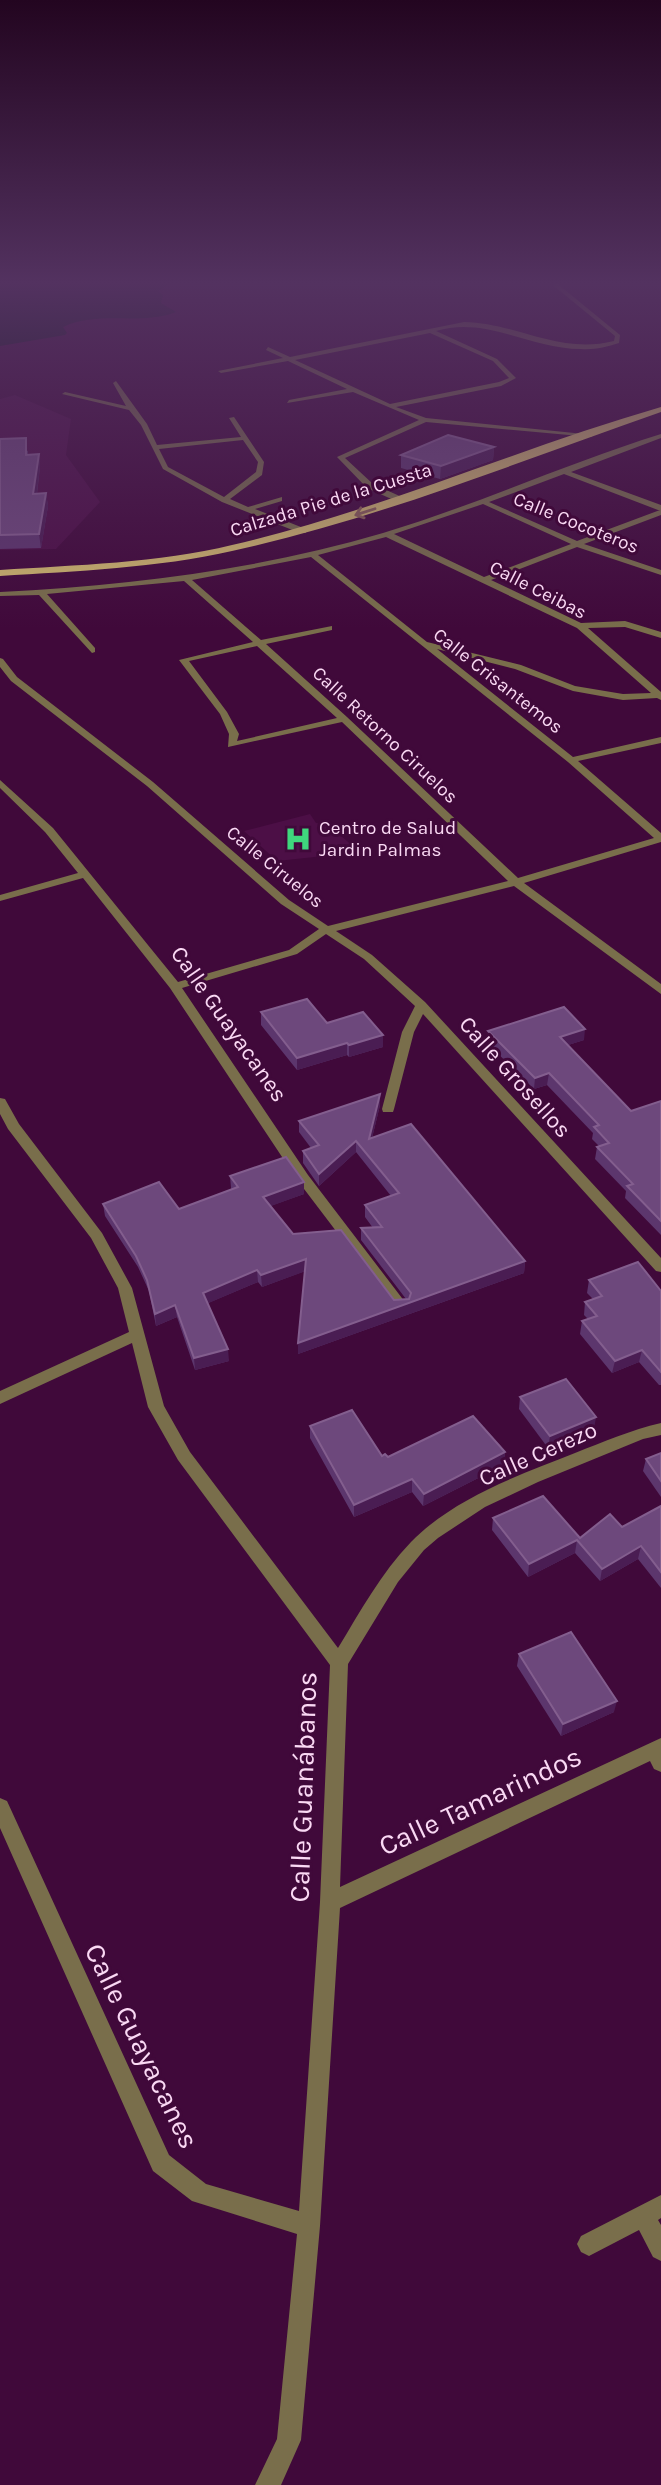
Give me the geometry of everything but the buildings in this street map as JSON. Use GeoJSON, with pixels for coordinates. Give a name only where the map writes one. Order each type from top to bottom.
{"type":"FeatureCollection","features":[{"type":"Feature","properties":{"kind":"main road","name":"Calzada Pie de la Cuesta"},"geometry":{"type":"LineString","coordinates":[[0,573],[109,566],[230,550],[303,531],[401,500],[661,409]]}},
{"type":"Feature","properties":{"kind":"main road","name":"Calzada Pie de la Cuesta"},"geometry":{"type":"LineString","coordinates":[[0,583],[175,569],[293,544],[367,522],[661,419]]}},
{"type":"Feature","properties":{"kind":"street"},"geometry":{"type":"LineString","coordinates":[[78,397],[131,409]]}},
{"type":"Feature","properties":{"kind":"street"},"geometry":{"type":"LineString","coordinates":[[124,397],[144,424],[165,468],[174,475],[225,500],[303,531]]}},
{"type":"Feature","properties":{"kind":"street"},"geometry":{"type":"LineString","coordinates":[[289,402],[315,397]]}},
{"type":"Feature","properties":{"kind":"street"},"geometry":{"type":"LineString","coordinates":[[368,397],[425,420],[591,435]]}},
{"type":"Feature","properties":{"kind":"street"},"geometry":{"type":"LineString","coordinates":[[388,406],[434,397]]}},
{"type":"Feature","properties":{"kind":"street"},"geometry":{"type":"LineString","coordinates":[[225,500],[259,473],[261,462],[232,418]]}},
{"type":"Feature","properties":{"kind":"street"},"geometry":{"type":"LineString","coordinates":[[401,500],[370,486],[340,457],[425,420]]}},
{"type":"Feature","properties":{"kind":"street"},"geometry":{"type":"LineString","coordinates":[[0,594],[187,579],[312,554],[387,534],[661,436]]}},
{"type":"Feature","properties":{"kind":"street"},"geometry":{"type":"LineString","coordinates":[[153,447],[247,438]]}},
{"type":"Feature","properties":{"kind":"street"},"geometry":{"type":"LineString","coordinates":[[562,471],[661,510]]}},
{"type":"Feature","properties":{"kind":"street"},"geometry":{"type":"LineString","coordinates":[[249,509],[279,499]]}},
{"type":"Feature","properties":{"kind":"street","name":"Calle Cocoteros"},"geometry":{"type":"LineString","coordinates":[[481,501],[579,545],[661,572]]}},
{"type":"Feature","properties":{"kind":"street"},"geometry":{"type":"LineString","coordinates":[[484,580],[579,545],[661,510]]}},
{"type":"Feature","properties":{"kind":"street","name":"Calle Ceibas"},"geometry":{"type":"LineString","coordinates":[[387,534],[580,626],[660,696]]}},
{"type":"Feature","properties":{"kind":"street","name":"Calle Crisantemos"},"geometry":{"type":"LineString","coordinates":[[312,554],[418,641],[571,760],[661,839]]}},
{"type":"Feature","properties":{"kind":"street","name":"Calle Retorno Ciruelos"},"geometry":{"type":"LineString","coordinates":[[187,579],[344,719],[516,882],[661,990]]}},
{"type":"Feature","properties":{"kind":"street"},"geometry":{"type":"LineString","coordinates":[[41,592],[92,650]]}},
{"type":"Feature","properties":{"kind":"street"},"geometry":{"type":"LineString","coordinates":[[580,626],[625,624],[661,635]]}},
{"type":"Feature","properties":{"kind":"street"},"geometry":{"type":"LineString","coordinates":[[329,628],[183,660],[224,713],[234,734],[231,745],[344,719]]}},
{"type":"Feature","properties":{"kind":"street"},"geometry":{"type":"LineString","coordinates":[[418,641],[506,663],[573,688],[623,697],[660,696]]}},
{"type":"Feature","properties":{"kind":"street","name":"Calle Ciruelos"},"geometry":{"type":"LineString","coordinates":[[0,661],[15,679],[150,784],[285,902],[325,930],[516,882],[661,839]]}},
{"type":"Feature","properties":{"kind":"street"},"geometry":{"type":"LineString","coordinates":[[0,682],[15,679]]}},
{"type":"Feature","properties":{"kind":"street"},"geometry":{"type":"LineString","coordinates":[[571,760],[661,740]]}},
{"type":"Feature","properties":{"kind":"street","name":"Calle Guayacanes"},"geometry":{"type":"LineString","coordinates":[[0,783],[49,830],[175,986],[303,1178],[401,1306]]}},
{"type":"Feature","properties":{"kind":"street"},"geometry":{"type":"LineString","coordinates":[[0,898],[83,875]]}},
{"type":"Feature","properties":{"kind":"street"},"geometry":{"type":"LineString","coordinates":[[175,986],[293,952],[325,930]]}},
{"type":"Feature","properties":{"kind":"street","name":"Calle Grosellos"},"geometry":{"type":"LineString","coordinates":[[325,930],[368,957],[421,1005],[661,1267]]}},
{"type":"Feature","properties":{"kind":"street"},"geometry":{"type":"LineString","coordinates":[[388,1109],[408,1032],[421,1005]]}},
{"type":"Feature","properties":{"kind":"street","name":"Calle Guanábanos"},"geometry":{"type":"LineString","coordinates":[[0,1102],[6,1128],[97,1236],[125,1288],[156,1407],[184,1456],[339,1663],[330,1902],[309,2226],[289,2440],[268,2485]]}},
{"type":"Feature","properties":{"kind":"street"},"geometry":{"type":"LineString","coordinates":[[0,1398],[138,1334]]}},
{"type":"Feature","properties":{"kind":"street","name":"Calle Cerezo"},"geometry":{"type":"LineString","coordinates":[[339,1663],[387,1584],[432,1534],[512,1486],[640,1434],[661,1429]]}},
{"type":"Feature","properties":{"kind":"street","name":"Calle Tamarindos"},"geometry":{"type":"LineString","coordinates":[[330,1902],[658,1753]]}},
{"type":"Feature","properties":{"kind":"street","name":"Calle Guayacanes"},"geometry":{"type":"LineString","coordinates":[[0,1807],[161,2163],[200,2193],[309,2226]]}},
{"type":"Feature","properties":{"kind":"street"},"geometry":{"type":"LineString","coordinates":[[589,2244],[652,2210],[661,2249]]}},
{"type":"Feature","properties":{"kind":"shaded area"},"geometry":{"type":"Polygon","coordinates":[[[20,397],[71,419],[66,455],[100,502],[56,549],[0,550],[0,399],[20,397]]]}},
{"type":"Feature","properties":{"kind":"shaded area","name":"Centro de Salud Jardin Palmas"},"geometry":{"type":"Polygon","coordinates":[[[310,814],[316,823],[327,824],[354,847],[324,856],[277,861],[244,831],[310,814]]]}},
{"type":"Feature","properties":{"kind":"place","name":"Centro de Salud Jardin Palmas"},"geometry":{"type":"Point","coordinates":[298,839]}}]}
